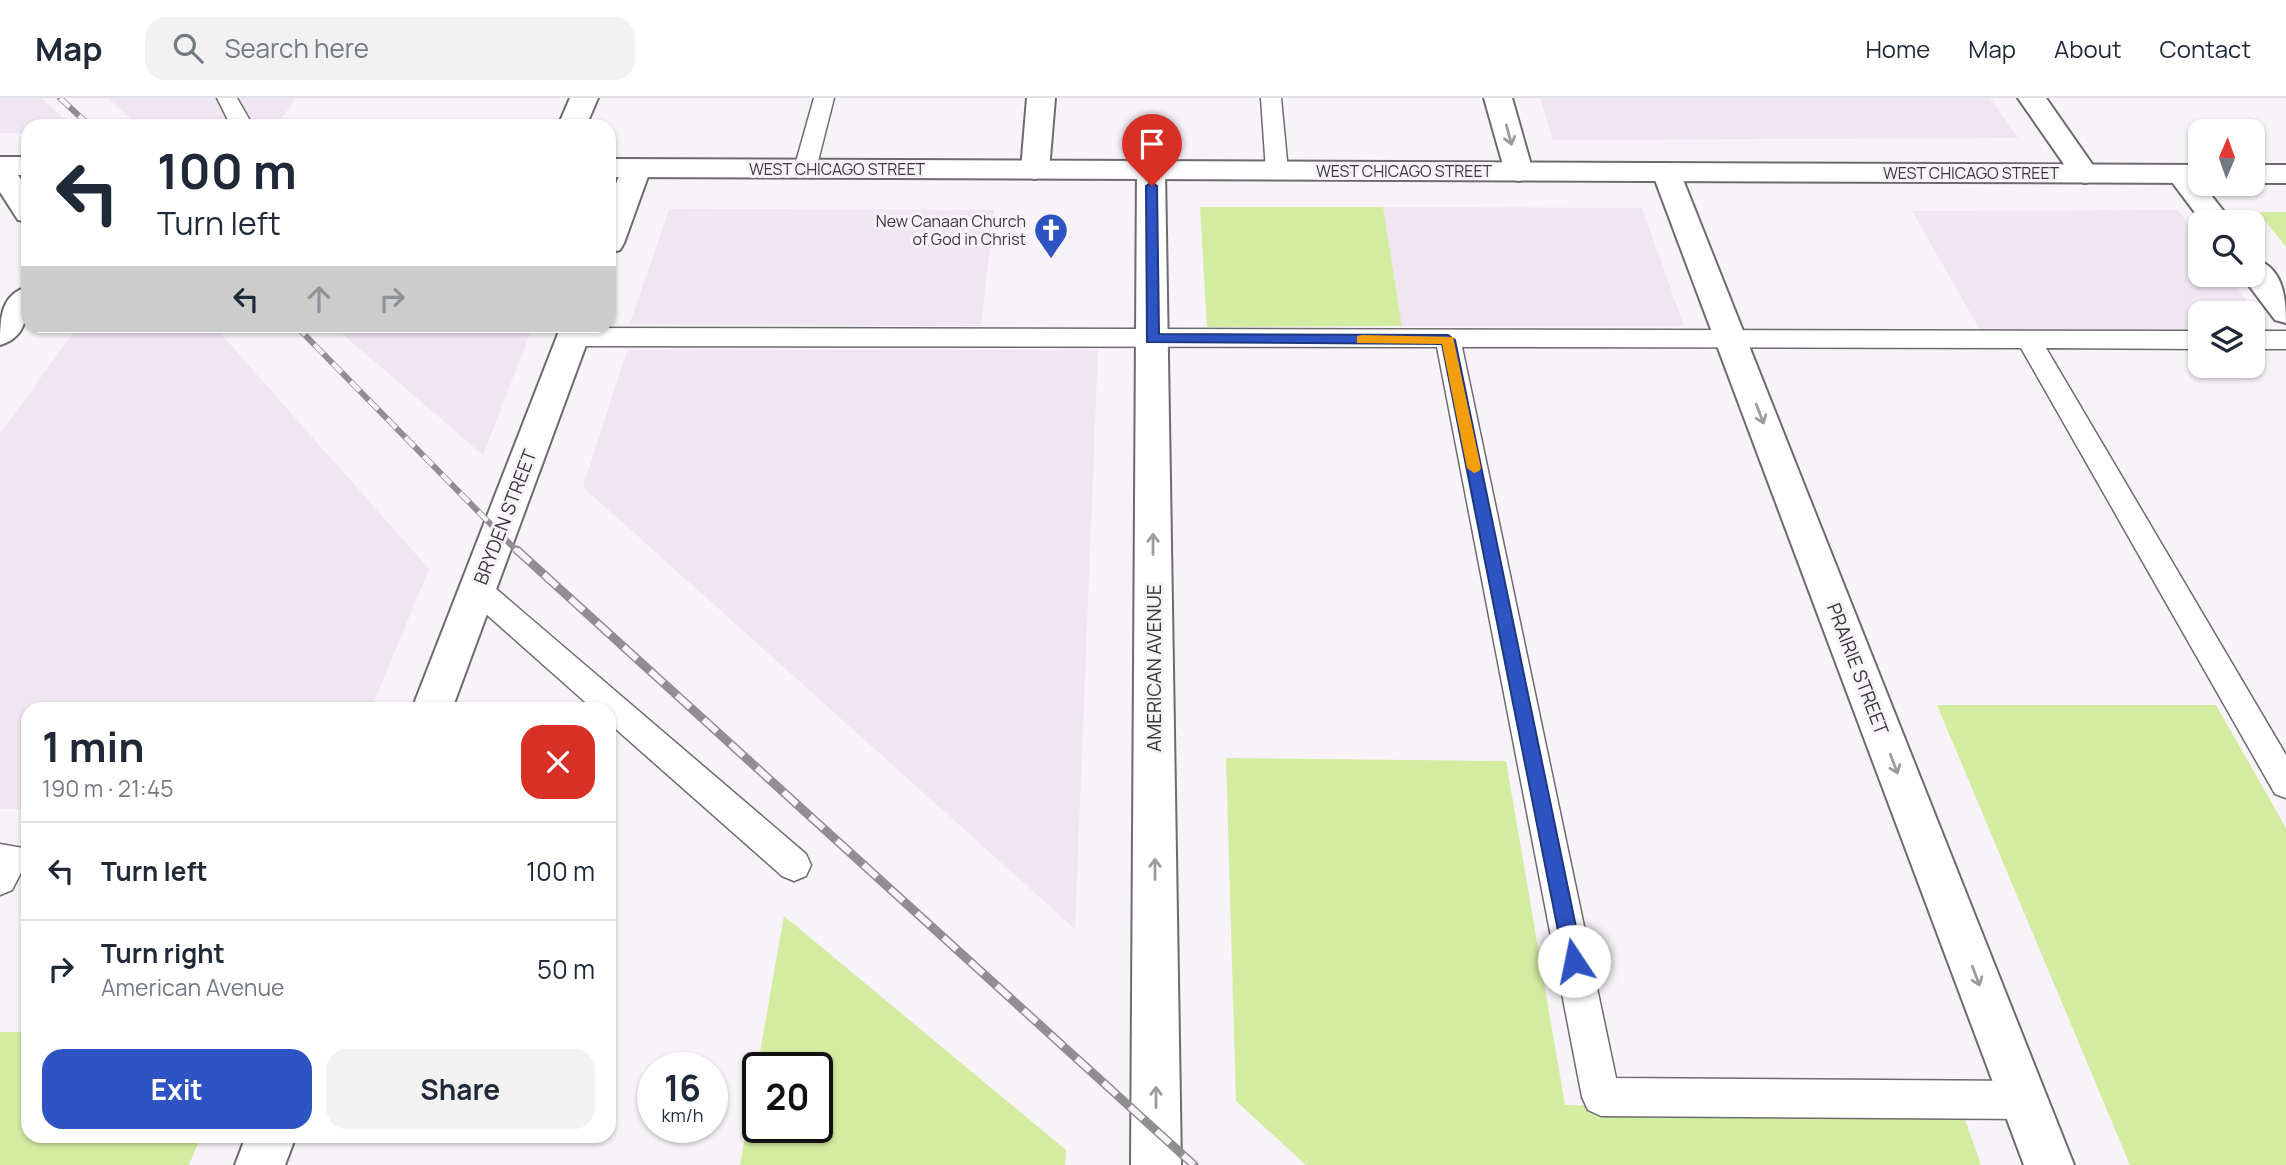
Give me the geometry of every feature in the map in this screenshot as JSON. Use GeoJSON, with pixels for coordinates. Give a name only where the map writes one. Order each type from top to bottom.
{"type":"FeatureCollection","features":[{"type":"Feature","properties":{"kind":"street"},"geometry":{"type":"LineString","coordinates":[[575,119],[584,98]]}},
{"type":"Feature","properties":{"kind":"street"},"geometry":{"type":"LineString","coordinates":[[1035,170],[1041,98]]}},
{"type":"Feature","properties":{"kind":"street"},"geometry":{"type":"LineString","coordinates":[[1498,98],[1519,172]]}},
{"type":"Feature","properties":{"kind":"street"},"geometry":{"type":"LineString","coordinates":[[2032,98],[2085,174]]}},
{"type":"Feature","properties":{"kind":"street"},"geometry":{"type":"LineString","coordinates":[[21,166],[0,168],[21,202]]}},
{"type":"Feature","properties":{"kind":"street"},"geometry":{"type":"LineString","coordinates":[[616,206],[623,168]]}},
{"type":"Feature","properties":{"kind":"street","name":"WEST CHICAGO STREET"},"geometry":{"type":"LineString","coordinates":[[623,168],[2188,174]]}},
{"type":"Feature","properties":{"kind":"street","name":"AMERICAN AVENUE"},"geometry":{"type":"LineString","coordinates":[[1151,170],[1156,1165]]}},
{"type":"Feature","properties":{"kind":"street","name":"PRAIRIE STREET"},"geometry":{"type":"LineString","coordinates":[[1666,172],[2049,1165]]}},
{"type":"Feature","properties":{"kind":"street"},"geometry":{"type":"LineString","coordinates":[[2265,174],[2286,174]]}},
{"type":"Feature","properties":{"kind":"street"},"geometry":{"type":"LineString","coordinates":[[2265,285],[2286,312]]}},
{"type":"Feature","properties":{"kind":"street"},"geometry":{"type":"LineString","coordinates":[[0,334],[21,306]]}},
{"type":"Feature","properties":{"kind":"street","name":"BRYDEN STREET"},"geometry":{"type":"LineString","coordinates":[[435,702],[574,333]]}},
{"type":"Feature","properties":{"kind":"street"},"geometry":{"type":"LineString","coordinates":[[260,1165],[268,1143]]}},
{"type":"Feature","properties":{"kind":"lane"},"geometry":{"type":"LineString","coordinates":[[227,98],[238,119]]}},
{"type":"Feature","properties":{"kind":"lane"},"geometry":{"type":"LineString","coordinates":[[805,169],[824,98]]}},
{"type":"Feature","properties":{"kind":"lane"},"geometry":{"type":"LineString","coordinates":[[1270,98],[1277,171]]}},
{"type":"Feature","properties":{"kind":"lane"},"geometry":{"type":"LineString","coordinates":[[616,331],[1448,340],[1733,346],[2188,340]]}},
{"type":"Feature","properties":{"kind":"lane"},"geometry":{"type":"LineString","coordinates":[[1448,340],[1601,1097],[2024,1100]]}},
{"type":"Feature","properties":{"kind":"lane"},"geometry":{"type":"LineString","coordinates":[[2029,340],[2286,784]]}},
{"type":"Feature","properties":{"kind":"lane"},"geometry":{"type":"LineString","coordinates":[[2265,340],[2286,340]]}},
{"type":"Feature","properties":{"kind":"lane"},"geometry":{"type":"LineString","coordinates":[[478,590],[607,702]]}},
{"type":"Feature","properties":{"kind":"lane"},"geometry":{"type":"LineString","coordinates":[[616,710],[794,865]]}},
{"type":"Feature","properties":{"kind":"lane"},"geometry":{"type":"LineString","coordinates":[[0,859],[11,859],[0,879]]}},
{"type":"Feature","properties":{"kind":"shaded area"},"geometry":{"type":"Polygon","coordinates":[[[0,98],[41,98],[65,119],[21,119],[21,133],[0,133],[0,98]]]}},
{"type":"Feature","properties":{"kind":"shaded area"},"geometry":{"type":"Polygon","coordinates":[[[108,98],[296,98],[281,119],[131,119],[108,98]]]}},
{"type":"Feature","properties":{"kind":"shaded area"},"geometry":{"type":"Polygon","coordinates":[[[1540,98],[1990,98],[2018,138],[1553,140],[1540,98]]]}},
{"type":"Feature","properties":{"kind":"shaded area"},"geometry":{"type":"Polygon","coordinates":[[[1383,207],[1642,208],[1684,326],[1402,326],[1383,207]]]}},
{"type":"Feature","properties":{"kind":"shaded area"},"geometry":{"type":"Polygon","coordinates":[[[669,209],[994,210],[981,326],[630,324],[669,209]]]}},
{"type":"Feature","properties":{"kind":"shaded area"},"geometry":{"type":"Polygon","coordinates":[[[2178,210],[2188,223],[2188,287],[2236,287],[2247,301],[2188,301],[2188,329],[1980,330],[1912,211],[2178,210]]]}},
{"type":"Feature","properties":{"kind":"shaded area"},"geometry":{"type":"Polygon","coordinates":[[[73,333],[220,333],[429,569],[374,702],[21,702],[21,809],[0,809],[0,434],[73,333]]]}},
{"type":"Feature","properties":{"kind":"shaded area"},"geometry":{"type":"Polygon","coordinates":[[[341,333],[530,333],[483,455],[341,333]]]}},
{"type":"Feature","properties":{"kind":"shaded area"},"geometry":{"type":"Polygon","coordinates":[[[627,350],[1098,350],[1075,929],[583,487],[627,350]]]}},
{"type":"Feature","properties":{"kind":"green space"},"geometry":{"type":"Polygon","coordinates":[[[1200,207],[1383,207],[1402,326],[1207,327],[1200,207]]]}},
{"type":"Feature","properties":{"kind":"green space"},"geometry":{"type":"Polygon","coordinates":[[[2265,212],[2286,212],[2286,247],[2265,221],[2265,212]]]}},
{"type":"Feature","properties":{"kind":"green space"},"geometry":{"type":"Polygon","coordinates":[[[1937,705],[2216,705],[2286,828],[2286,1165],[2130,1165],[1937,705]]]}},
{"type":"Feature","properties":{"kind":"green space"},"geometry":{"type":"Polygon","coordinates":[[[1226,758],[1506,761],[1565,1105],[1962,1111],[1981,1165],[1306,1165],[1236,1101],[1226,758]]]}},
{"type":"Feature","properties":{"kind":"green space"},"geometry":{"type":"Polygon","coordinates":[[[784,916],[1066,1150],[1065,1165],[740,1165],[744,1143],[833,1143],[833,1052],[760,1052],[784,916]]]}},
{"type":"Feature","properties":{"kind":"green space"},"geometry":{"type":"Polygon","coordinates":[[[0,1032],[21,1032],[21,1143],[198,1143],[189,1165],[0,1165],[0,1032]]]}},
{"type":"Feature","properties":{"kind":"railway"},"geometry":{"type":"LineString","coordinates":[[60,98],[82,119]]}},
{"type":"Feature","properties":{"kind":"railway"},"geometry":{"type":"LineString","coordinates":[[303,333],[518,552]]}},
{"type":"Feature","properties":{"kind":"railway"},"geometry":{"type":"LineString","coordinates":[[517,550],[1194,1165]]}},
{"type":"Feature","properties":{"kind":"slow traffic"},"geometry":{"type":"LineString","coordinates":[[1362,339],[1448,340],[1474,468]]}},
{"type":"Feature","properties":{"kind":"place","name":"New Canaan Church of God in Christ"},"geometry":{"type":"Point","coordinates":[1051,260]}},
{"type":"Feature","properties":{"kind":"route"},"geometry":{"type":"LineString","coordinates":[[1152,186],[1152,338],[1448,340],[1574,961]]}}]}
